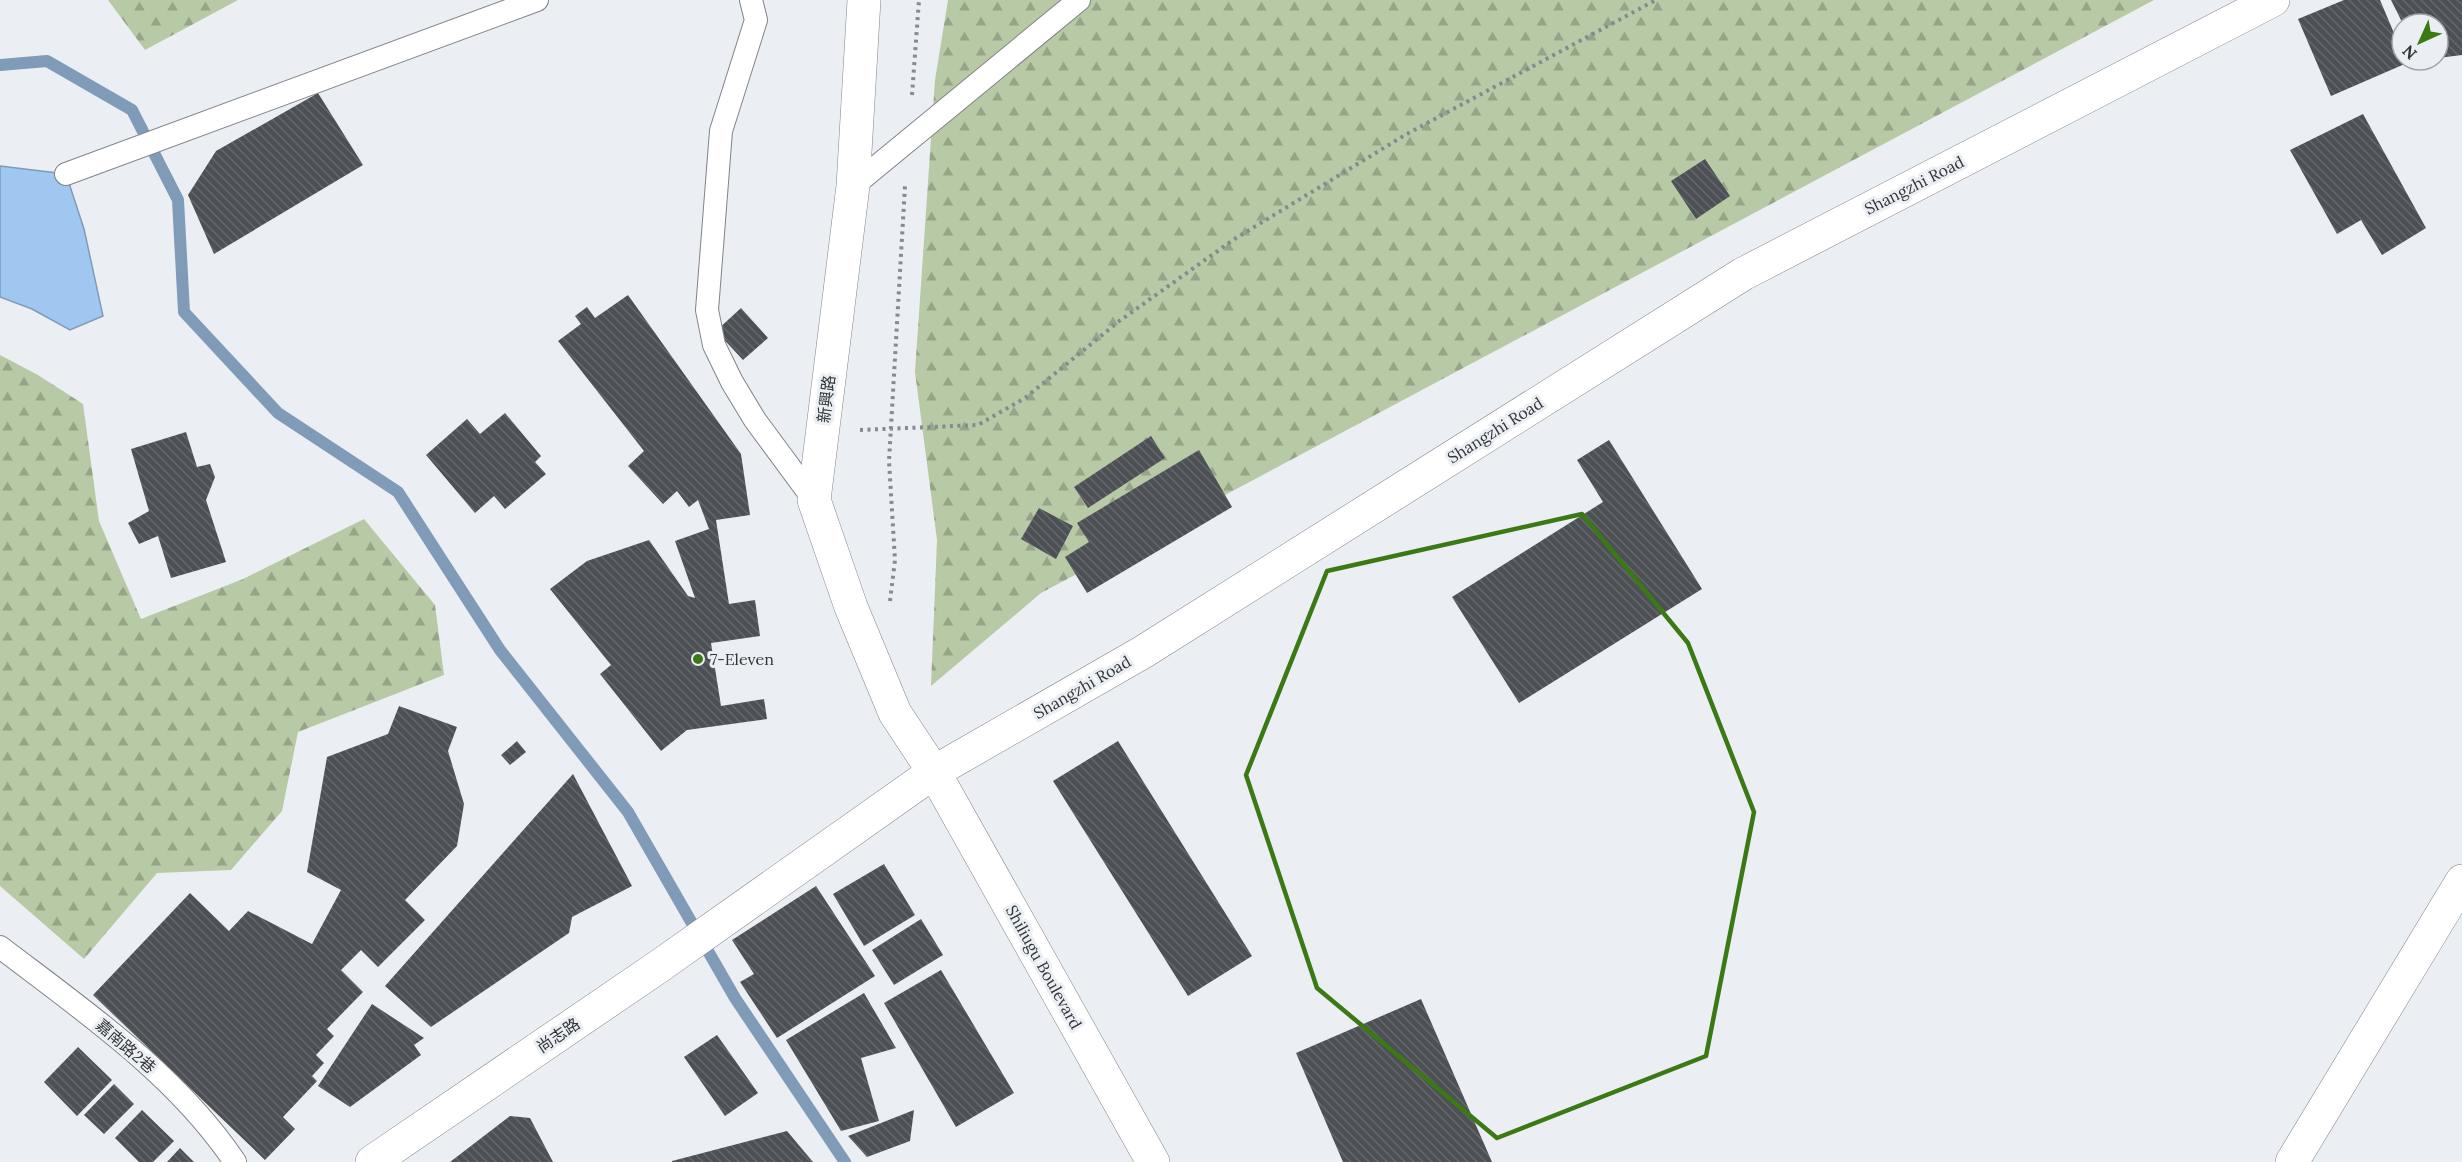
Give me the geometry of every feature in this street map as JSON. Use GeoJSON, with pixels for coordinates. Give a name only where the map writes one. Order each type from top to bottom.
{"type":"FeatureCollection","features":[{"type":"Feature","properties":{"kind":"street","name":"新興路"},"geometry":{"type":"LineString","coordinates":[[864,0],[853,186],[814,500],[851,608],[895,713],[934,772]]}},
{"type":"Feature","properties":{"kind":"street","name":"Shangzhi Road"},"geometry":{"type":"LineString","coordinates":[[744,907],[934,772],[1143,652],[1743,274],[2273,0]]}},
{"type":"Feature","properties":{"kind":"street","name":"Shiliugu Boulevard"},"geometry":{"type":"LineString","coordinates":[[934,772],[1153,1162]]}},
{"type":"Feature","properties":{"kind":"street"},"geometry":{"type":"LineString","coordinates":[[2292,1162],[2462,881]]}},
{"type":"Feature","properties":{"kind":"street","name":"尚志路"},"geometry":{"type":"LineString","coordinates":[[372,1162],[744,907]]}},
{"type":"Feature","properties":{"kind":"lane"},"geometry":{"type":"LineString","coordinates":[[66,174],[537,0]]}},
{"type":"Feature","properties":{"kind":"lane"},"geometry":{"type":"LineString","coordinates":[[751,0],[756,20],[722,131],[707,310],[714,345],[732,382],[755,420],[814,500]]}},
{"type":"Feature","properties":{"kind":"lane"},"geometry":{"type":"LineString","coordinates":[[853,186],[1079,0]]}},
{"type":"Feature","properties":{"kind":"lane","name":"嘉南路2巷"},"geometry":{"type":"LineString","coordinates":[[0,947],[107,1029],[155,1072],[215,1133],[235,1162]]}},
{"type":"Feature","properties":{"kind":"path"},"geometry":{"type":"LineString","coordinates":[[889,607],[895,560],[889,461],[890,429],[919,0]]}},
{"type":"Feature","properties":{"kind":"path"},"geometry":{"type":"LineString","coordinates":[[822,431],[978,425],[1025,398],[1118,322],[1233,240],[1405,135],[1656,0]]}},
{"type":"Feature","properties":{"kind":"highlighted area"},"geometry":{"type":"Polygon","coordinates":[[[1582,514],[1688,643],[1754,812],[1706,1056],[1497,1138],[1317,988],[1246,775],[1327,571],[1582,514]]]}},
{"type":"Feature","properties":{"kind":"green space"},"geometry":{"type":"Polygon","coordinates":[[[108,0],[238,0],[145,50],[108,0]]]}},
{"type":"Feature","properties":{"kind":"green space"},"geometry":{"type":"Polygon","coordinates":[[[948,0],[2154,0],[1041,593],[931,686],[937,540],[915,372],[935,80],[948,0]]]}},
{"type":"Feature","properties":{"kind":"green space"},"geometry":{"type":"Polygon","coordinates":[[[0,355],[38,375],[83,404],[99,521],[141,619],[243,579],[364,519],[435,605],[444,675],[298,732],[282,811],[231,870],[157,873],[84,959],[0,886],[0,355]]]}},
{"type":"Feature","properties":{"kind":"water"},"geometry":{"type":"Polygon","coordinates":[[[0,166],[66,174],[84,229],[103,316],[70,330],[32,309],[0,297],[0,166]]]}},
{"type":"Feature","properties":{"kind":"building"},"geometry":{"type":"Polygon","coordinates":[[[2344,0],[2380,0],[2390,24],[2390,70],[2331,96],[2298,19],[2344,0]]]}},
{"type":"Feature","properties":{"kind":"building"},"geometry":{"type":"Polygon","coordinates":[[[2391,0],[2462,0],[2462,55],[2450,56],[2450,12],[2397,12],[2391,0]]]}},
{"type":"Feature","properties":{"kind":"building"},"geometry":{"type":"Polygon","coordinates":[[[318,93],[363,165],[214,254],[188,195],[216,151],[318,93]]]}},
{"type":"Feature","properties":{"kind":"building"},"geometry":{"type":"Polygon","coordinates":[[[2363,114],[2426,228],[2382,255],[2361,220],[2337,234],[2290,150],[2363,114]]]}},
{"type":"Feature","properties":{"kind":"building"},"geometry":{"type":"Polygon","coordinates":[[[1705,159],[1730,196],[1696,219],[1671,181],[1705,159]]]}},
{"type":"Feature","properties":{"kind":"building"},"geometry":{"type":"Polygon","coordinates":[[[628,295],[741,454],[750,515],[716,520],[729,604],[755,600],[760,636],[711,643],[721,706],[764,699],[767,719],[687,730],[661,751],[600,674],[611,665],[550,589],[587,561],[649,540],[688,596],[695,598],[675,541],[709,529],[698,500],[689,507],[677,491],[663,504],[628,466],[644,451],[558,341],[581,324],[575,316],[587,307],[595,318],[628,295]]]}},
{"type":"Feature","properties":{"kind":"building"},"geometry":{"type":"Polygon","coordinates":[[[741,308],[768,338],[743,360],[716,331],[741,308]]]}},
{"type":"Feature","properties":{"kind":"building"},"geometry":{"type":"Polygon","coordinates":[[[505,413],[541,456],[535,462],[546,474],[505,509],[494,496],[475,513],[426,455],[467,419],[480,434],[505,413]]]}},
{"type":"Feature","properties":{"kind":"building"},"geometry":{"type":"Polygon","coordinates":[[[186,432],[197,467],[210,464],[215,477],[206,500],[226,562],[171,578],[158,536],[139,544],[128,523],[149,511],[131,449],[186,432]]]}},
{"type":"Feature","properties":{"kind":"building"},"geometry":{"type":"Polygon","coordinates":[[[1151,436],[1165,458],[1088,508],[1074,487],[1151,436]]]}},
{"type":"Feature","properties":{"kind":"building"},"geometry":{"type":"Polygon","coordinates":[[[1609,440],[1702,589],[1519,703],[1452,597],[1603,502],[1577,460],[1609,440]]]}},
{"type":"Feature","properties":{"kind":"building"},"geometry":{"type":"Polygon","coordinates":[[[1199,450],[1232,507],[1087,593],[1065,557],[1089,542],[1077,523],[1199,450]]]}},
{"type":"Feature","properties":{"kind":"building"},"geometry":{"type":"Polygon","coordinates":[[[1039,508],[1073,526],[1056,559],[1021,539],[1039,508]]]}},
{"type":"Feature","properties":{"kind":"building"},"geometry":{"type":"Polygon","coordinates":[[[399,706],[457,727],[448,751],[464,804],[457,846],[405,900],[425,920],[378,967],[361,950],[341,970],[363,992],[327,1029],[334,1036],[316,1055],[324,1063],[312,1076],[317,1081],[283,1117],[295,1129],[265,1160],[93,995],[190,893],[229,931],[248,911],[312,944],[341,890],[307,872],[327,757],[388,734],[399,706]]]}},
{"type":"Feature","properties":{"kind":"building"},"geometry":{"type":"Polygon","coordinates":[[[517,741],[526,752],[510,765],[501,755],[517,741]]]}},
{"type":"Feature","properties":{"kind":"building"},"geometry":{"type":"Polygon","coordinates":[[[1118,741],[1252,956],[1188,996],[1053,781],[1118,741]]]}},
{"type":"Feature","properties":{"kind":"building"},"geometry":{"type":"Polygon","coordinates":[[[573,774],[632,886],[572,917],[569,933],[431,1027],[385,986],[573,774]]]}},
{"type":"Feature","properties":{"kind":"building"},"geometry":{"type":"Polygon","coordinates":[[[884,864],[915,915],[864,946],[833,894],[884,864]]]}},
{"type":"Feature","properties":{"kind":"building"},"geometry":{"type":"Polygon","coordinates":[[[816,886],[875,976],[777,1038],[740,982],[754,974],[732,940],[816,886]]]}},
{"type":"Feature","properties":{"kind":"building"},"geometry":{"type":"Polygon","coordinates":[[[921,919],[943,955],[894,985],[872,950],[921,919]]]}},
{"type":"Feature","properties":{"kind":"building"},"geometry":{"type":"Polygon","coordinates":[[[941,970],[1014,1093],[956,1127],[884,1003],[941,970]]]}},
{"type":"Feature","properties":{"kind":"building"},"geometry":{"type":"Polygon","coordinates":[[[864,993],[896,1048],[861,1058],[879,1121],[841,1131],[786,1040],[864,993]]]}},
{"type":"Feature","properties":{"kind":"building"},"geometry":{"type":"Polygon","coordinates":[[[1421,999],[1492,1162],[1343,1162],[1296,1053],[1421,999]]]}},
{"type":"Feature","properties":{"kind":"building"},"geometry":{"type":"Polygon","coordinates":[[[372,1004],[424,1038],[414,1045],[421,1055],[350,1107],[318,1086],[372,1004]]]}},
{"type":"Feature","properties":{"kind":"building"},"geometry":{"type":"Polygon","coordinates":[[[717,1035],[758,1093],[725,1116],[684,1057],[717,1035]]]}},
{"type":"Feature","properties":{"kind":"building"},"geometry":{"type":"Polygon","coordinates":[[[78,1047],[112,1080],[77,1116],[44,1082],[78,1047]]]}},
{"type":"Feature","properties":{"kind":"building"},"geometry":{"type":"Polygon","coordinates":[[[114,1084],[134,1104],[104,1134],[84,1115],[114,1084]]]}},
{"type":"Feature","properties":{"kind":"building"},"geometry":{"type":"Polygon","coordinates":[[[142,1110],[174,1141],[153,1162],[139,1162],[115,1138],[142,1110]]]}},
{"type":"Feature","properties":{"kind":"building"},"geometry":{"type":"Polygon","coordinates":[[[914,1110],[910,1141],[867,1157],[848,1136],[914,1110]]]}},
{"type":"Feature","properties":{"kind":"building"},"geometry":{"type":"Polygon","coordinates":[[[510,1116],[530,1118],[553,1162],[450,1162],[510,1116]]]}},
{"type":"Feature","properties":{"kind":"building"},"geometry":{"type":"Polygon","coordinates":[[[787,1131],[813,1162],[672,1162],[672,1161],[787,1131]]]}},
{"type":"Feature","properties":{"kind":"building"},"geometry":{"type":"Polygon","coordinates":[[[180,1148],[194,1162],[167,1162],[180,1148]]]}},
{"type":"Feature","properties":{"kind":"waterway"},"geometry":{"type":"LineString","coordinates":[[0,65],[47,61],[132,110],[178,200],[184,312],[278,413],[398,492],[500,650],[628,812],[735,998],[845,1162]]}},
{"type":"Feature","properties":{"kind":"place","name":"7-Eleven"},"geometry":{"type":"Point","coordinates":[698,659]}}]}
